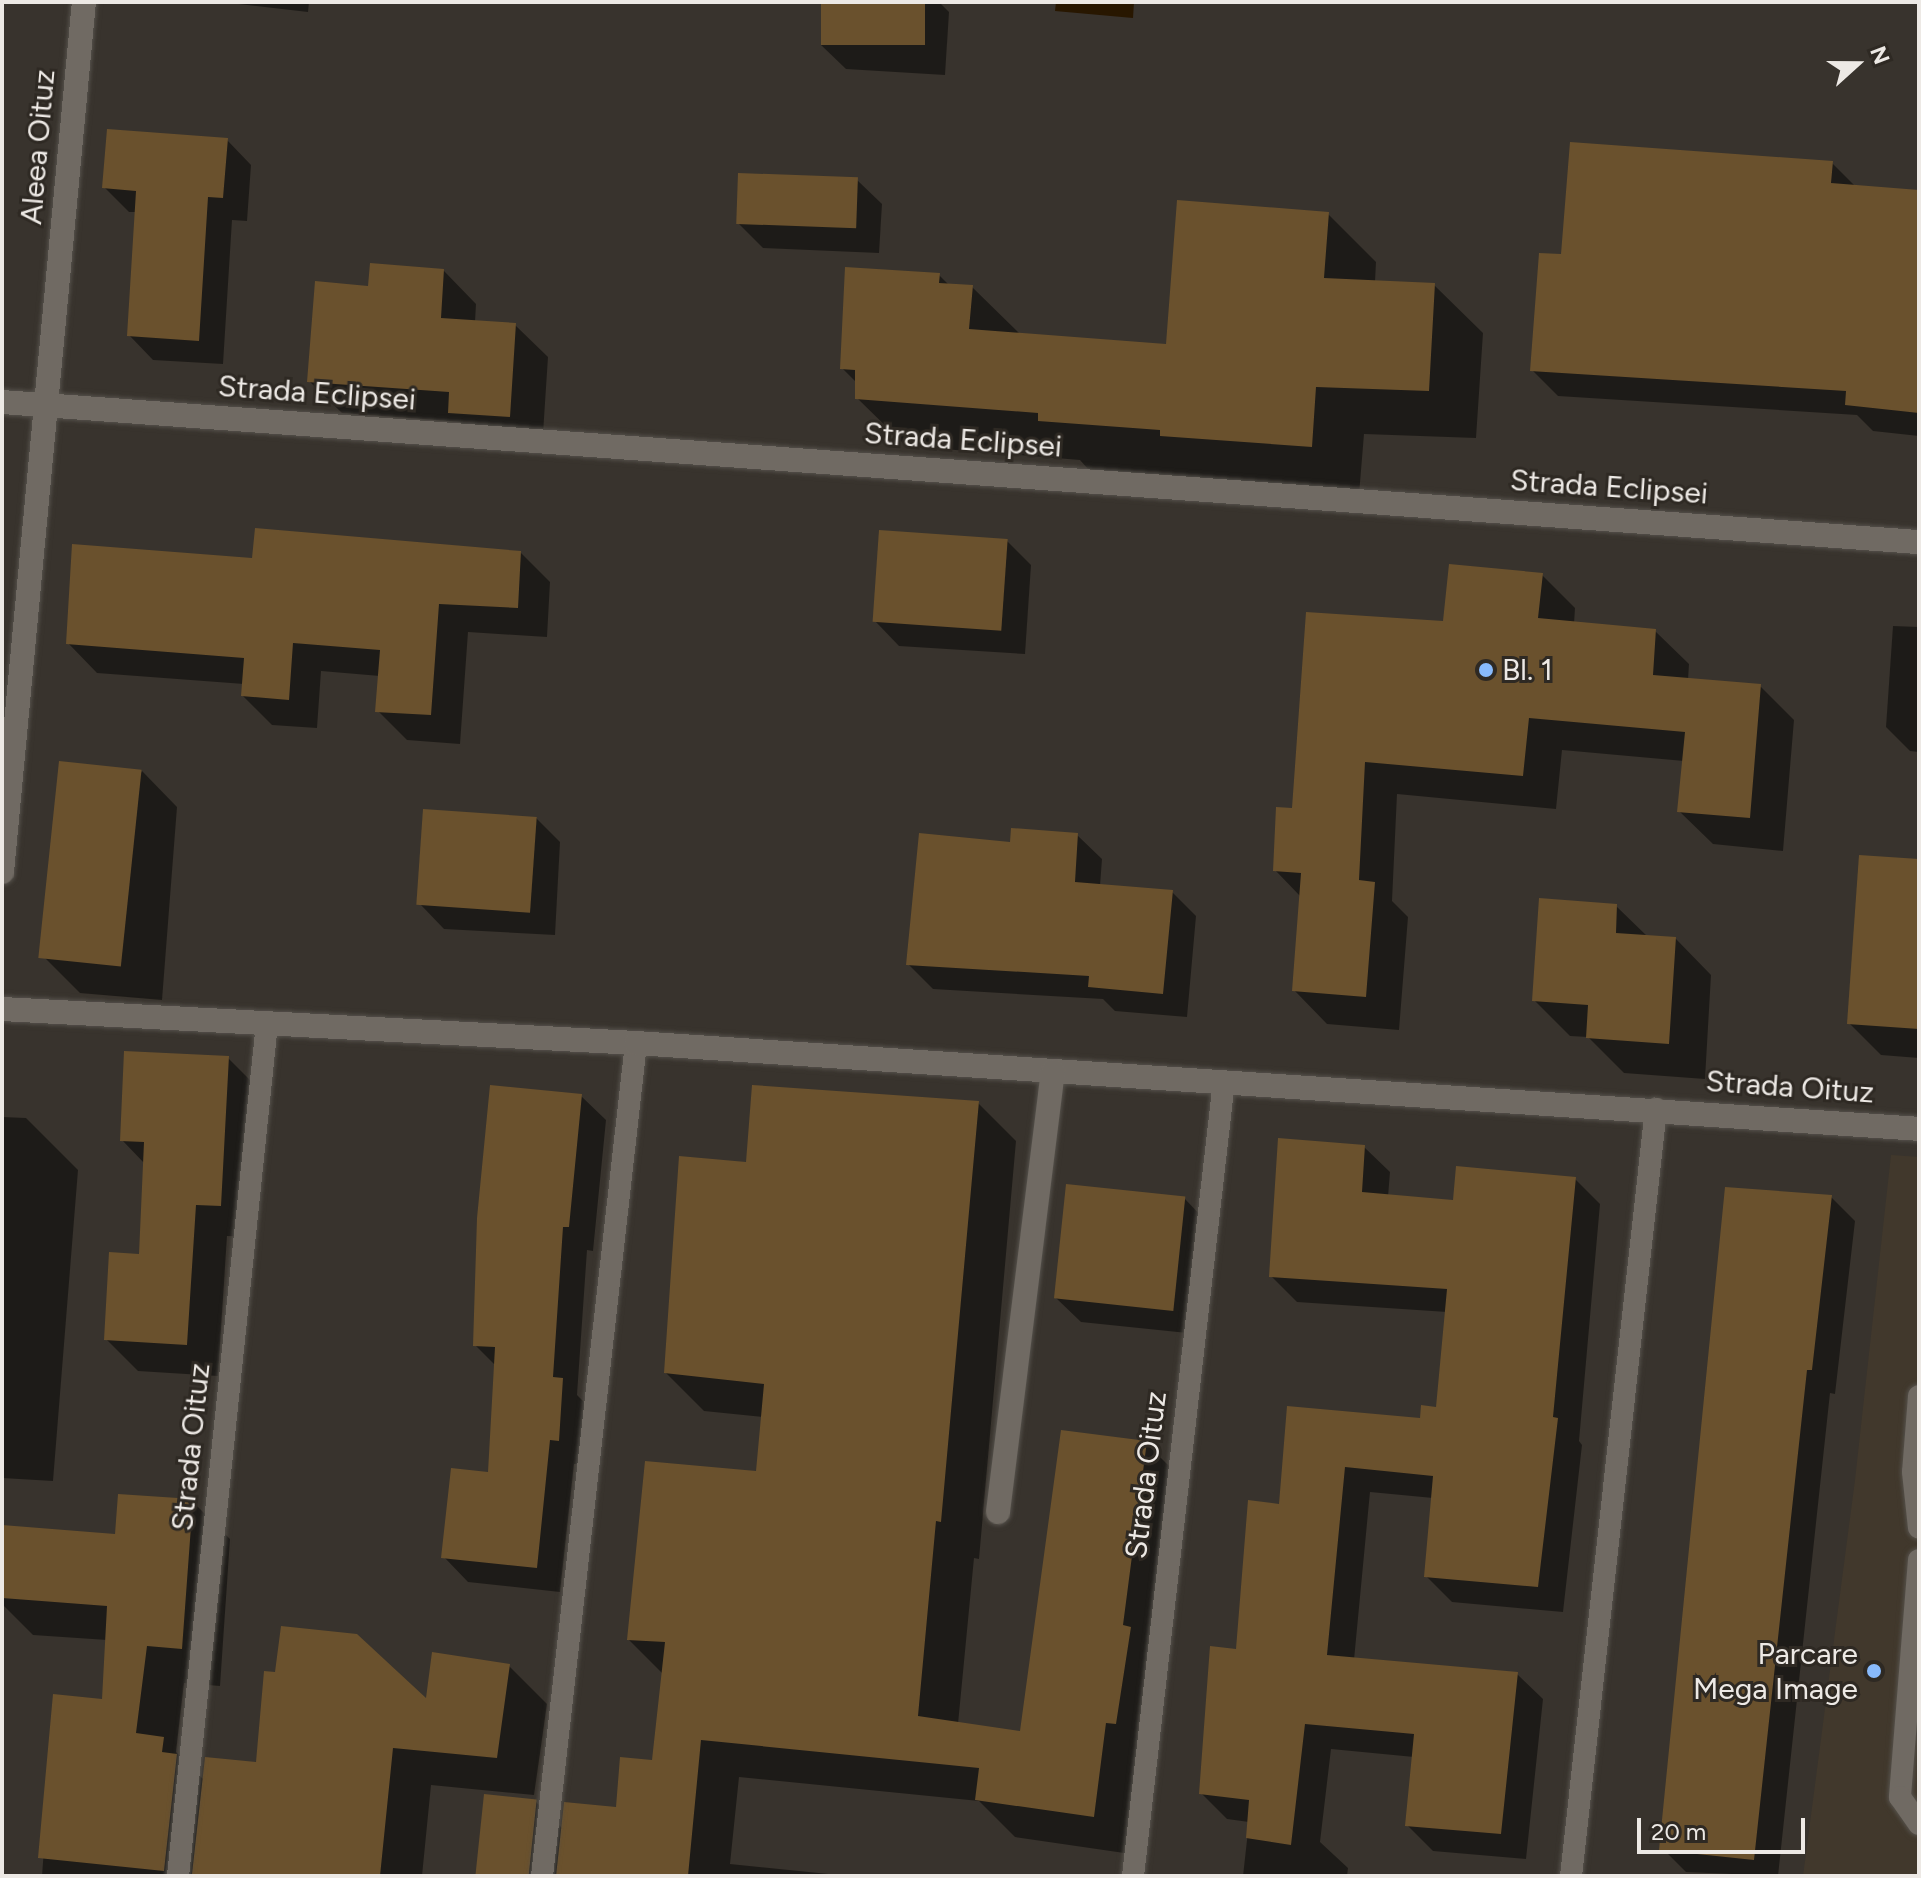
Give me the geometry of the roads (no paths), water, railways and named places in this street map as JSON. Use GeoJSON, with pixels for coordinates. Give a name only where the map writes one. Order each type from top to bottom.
{"type":"FeatureCollection","features":[{"type":"Feature","properties":{"kind":"street","name":"Aleea Oituz"},"geometry":{"type":"LineString","coordinates":[[2,872],[84,2]]}},
{"type":"Feature","properties":{"kind":"street","name":"Strada Eclipsei"},"geometry":{"type":"LineString","coordinates":[[2,402],[1919,542]]}},
{"type":"Feature","properties":{"kind":"street","name":"Strada Oituz"},"geometry":{"type":"LineString","coordinates":[[2,1009],[636,1043],[1919,1129]]}},
{"type":"Feature","properties":{"kind":"street"},"geometry":{"type":"LineString","coordinates":[[998,1512],[1053,1071]]}},
{"type":"Feature","properties":{"kind":"lane","name":"Strada Oituz"},"geometry":{"type":"LineString","coordinates":[[178,1876],[267,1024]]}},
{"type":"Feature","properties":{"kind":"lane"},"geometry":{"type":"LineString","coordinates":[[542,1876],[636,1043]]}},
{"type":"Feature","properties":{"kind":"lane","name":"Strada Oituz"},"geometry":{"type":"LineString","coordinates":[[1133,1876],[1224,1081]]}},
{"type":"Feature","properties":{"kind":"lane"},"geometry":{"type":"LineString","coordinates":[[1571,1876],[1656,1109]]}},
{"type":"Feature","properties":{"kind":"lane"},"geometry":{"type":"LineString","coordinates":[[1919,1396],[1913,1472],[1919,1528]]}},
{"type":"Feature","properties":{"kind":"lane"},"geometry":{"type":"LineString","coordinates":[[1919,1560],[1900,1797],[1919,1824]]}},
{"type":"Feature","properties":{"kind":"place","name":"Bl. 1"},"geometry":{"type":"Point","coordinates":[1486,670]}},
{"type":"Feature","properties":{"kind":"place","name":"Parcare Mega Image"},"geometry":{"type":"Point","coordinates":[1874,1671]}}]}
